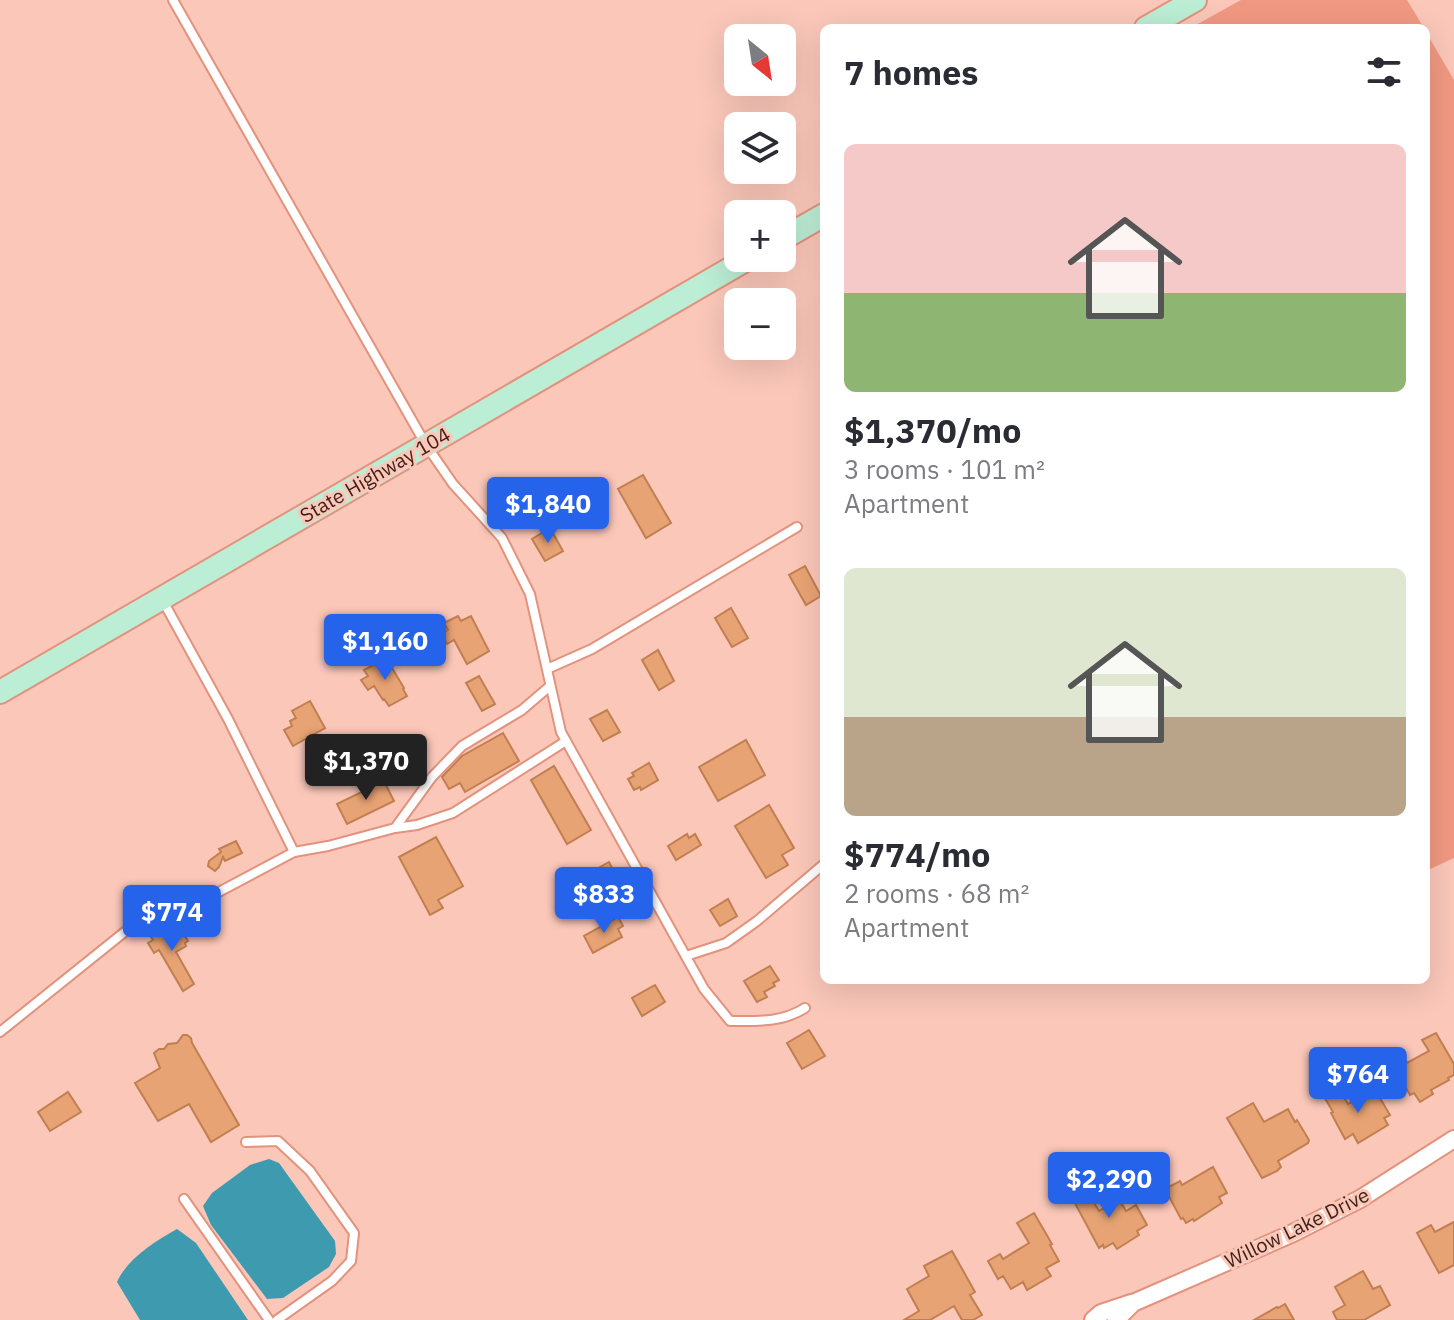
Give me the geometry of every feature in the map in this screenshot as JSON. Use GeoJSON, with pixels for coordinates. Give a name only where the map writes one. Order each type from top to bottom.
{"type":"FeatureCollection","features":[{"type":"Feature","properties":{"kind":"main road"},"geometry":{"type":"LineString","coordinates":[[1153,24],[1195,0]]}},
{"type":"Feature","properties":{"kind":"main road"},"geometry":{"type":"LineString","coordinates":[[796,231],[820,217]]}},
{"type":"Feature","properties":{"kind":"main road","name":"State Highway 104"},"geometry":{"type":"LineString","coordinates":[[0,692],[725,272]]}},
{"type":"Feature","properties":{"kind":"street","name":"Willow Lake Drive"},"geometry":{"type":"LineString","coordinates":[[1093,1320],[1101,1313],[1133,1303],[1291,1234],[1360,1199],[1454,1139]]}},
{"type":"Feature","properties":{"kind":"street","name":"Willow Lake Drive"},"geometry":{"type":"LineString","coordinates":[[1116,1320],[1133,1303]]}},
{"type":"Feature","properties":{"kind":"lane"},"geometry":{"type":"LineString","coordinates":[[173,0],[426,445],[453,484],[502,538],[530,594],[561,732],[704,989],[730,1021],[774,1021],[805,1008]]}},
{"type":"Feature","properties":{"kind":"lane"},"geometry":{"type":"LineString","coordinates":[[547,669],[592,649],[797,527]]}},
{"type":"Feature","properties":{"kind":"lane"},"geometry":{"type":"LineString","coordinates":[[161,599],[228,719],[294,852]]}},
{"type":"Feature","properties":{"kind":"lane"},"geometry":{"type":"LineString","coordinates":[[395,828],[432,777],[462,746],[522,710],[550,686]]}},
{"type":"Feature","properties":{"kind":"lane"},"geometry":{"type":"LineString","coordinates":[[0,1032],[132,926],[215,894],[294,852],[417,825],[453,813],[566,741]]}},
{"type":"Feature","properties":{"kind":"lane"},"geometry":{"type":"LineString","coordinates":[[686,956],[726,943],[820,867]]}},
{"type":"Feature","properties":{"kind":"lane"},"geometry":{"type":"LineString","coordinates":[[246,1142],[278,1141],[310,1171],[354,1233],[351,1261],[332,1281],[277,1320]]}},
{"type":"Feature","properties":{"kind":"lane"},"geometry":{"type":"LineString","coordinates":[[184,1199],[269,1320]]}},
{"type":"Feature","properties":{"kind":"shaded area"},"geometry":{"type":"Polygon","coordinates":[[[1241,0],[1407,0],[1422,24],[1198,24],[1241,0]]]}},
{"type":"Feature","properties":{"kind":"shaded area"},"geometry":{"type":"Polygon","coordinates":[[[1430,39],[1454,80],[1454,858],[1430,869],[1430,39]]]}},
{"type":"Feature","properties":{"kind":"water"},"geometry":{"type":"Polygon","coordinates":[[[269,1159],[279,1163],[335,1241],[336,1254],[329,1267],[283,1298],[267,1299],[211,1225],[203,1206],[212,1193],[250,1165],[269,1159]]]}},
{"type":"Feature","properties":{"kind":"water"},"geometry":{"type":"Polygon","coordinates":[[[177,1229],[196,1243],[248,1320],[140,1320],[117,1282],[135,1258],[177,1229]]]}},
{"type":"Feature","properties":{"kind":"building"},"geometry":{"type":"Polygon","coordinates":[[[643,475],[671,523],[646,538],[618,489],[643,475]]]}},
{"type":"Feature","properties":{"kind":"building"},"geometry":{"type":"Polygon","coordinates":[[[550,528],[563,551],[545,561],[532,539],[550,528]]]}},
{"type":"Feature","properties":{"kind":"building"},"geometry":{"type":"Polygon","coordinates":[[[805,566],[820,597],[806,605],[789,575],[805,566]]]}},
{"type":"Feature","properties":{"kind":"building"},"geometry":{"type":"Polygon","coordinates":[[[731,608],[748,638],[732,647],[715,618],[731,608]]]}},
{"type":"Feature","properties":{"kind":"building"},"geometry":{"type":"Polygon","coordinates":[[[458,616],[461,621],[471,616],[489,651],[467,664],[454,640],[447,644],[441,634],[448,630],[444,623],[458,616]]]}},
{"type":"Feature","properties":{"kind":"building"},"geometry":{"type":"Polygon","coordinates":[[[658,650],[674,681],[659,690],[642,660],[658,650]]]}},
{"type":"Feature","properties":{"kind":"building"},"geometry":{"type":"Polygon","coordinates":[[[386,658],[407,696],[389,706],[374,686],[368,690],[361,680],[368,676],[364,670],[386,658]]]}},
{"type":"Feature","properties":{"kind":"building"},"geometry":{"type":"Polygon","coordinates":[[[479,676],[495,704],[482,711],[466,683],[479,676]]]}},
{"type":"Feature","properties":{"kind":"building"},"geometry":{"type":"Polygon","coordinates":[[[310,701],[325,728],[293,746],[284,730],[292,726],[290,721],[296,718],[292,711],[310,701]]]}},
{"type":"Feature","properties":{"kind":"building"},"geometry":{"type":"Polygon","coordinates":[[[607,710],[620,732],[603,741],[590,719],[607,710]]]}},
{"type":"Feature","properties":{"kind":"building"},"geometry":{"type":"Polygon","coordinates":[[[503,733],[519,761],[465,792],[460,783],[449,789],[442,777],[462,756],[503,733]]]}},
{"type":"Feature","properties":{"kind":"building"},"geometry":{"type":"Polygon","coordinates":[[[746,740],[765,775],[718,801],[699,767],[746,740]]]}},
{"type":"Feature","properties":{"kind":"building"},"geometry":{"type":"Polygon","coordinates":[[[649,763],[658,780],[641,790],[640,787],[634,790],[628,779],[649,763]]]}},
{"type":"Feature","properties":{"kind":"building"},"geometry":{"type":"Polygon","coordinates":[[[554,766],[591,830],[567,844],[531,780],[554,766]]]}},
{"type":"Feature","properties":{"kind":"building"},"geometry":{"type":"Polygon","coordinates":[[[384,781],[394,801],[347,824],[337,804],[384,781]]]}},
{"type":"Feature","properties":{"kind":"building"},"geometry":{"type":"Polygon","coordinates":[[[769,805],[794,848],[782,855],[788,865],[766,878],[735,826],[769,805]]]}},
{"type":"Feature","properties":{"kind":"building"},"geometry":{"type":"Polygon","coordinates":[[[687,834],[689,838],[695,834],[701,845],[676,860],[668,846],[687,834]]]}},
{"type":"Feature","properties":{"kind":"building"},"geometry":{"type":"Polygon","coordinates":[[[436,837],[463,886],[438,900],[443,908],[430,915],[399,857],[436,837]]]}},
{"type":"Feature","properties":{"kind":"building"},"geometry":{"type":"Polygon","coordinates":[[[236,841],[242,853],[225,861],[223,857],[215,871],[208,866],[209,861],[221,852],[219,849],[236,841]]]}},
{"type":"Feature","properties":{"kind":"building"},"geometry":{"type":"Polygon","coordinates":[[[609,862],[618,879],[587,897],[577,880],[609,862]]]}},
{"type":"Feature","properties":{"kind":"building"},"geometry":{"type":"Polygon","coordinates":[[[728,899],[737,916],[720,926],[710,910],[728,899]]]}},
{"type":"Feature","properties":{"kind":"building"},"geometry":{"type":"Polygon","coordinates":[[[618,917],[623,926],[618,929],[622,937],[593,953],[584,936],[618,917]]]}},
{"type":"Feature","properties":{"kind":"building"},"geometry":{"type":"Polygon","coordinates":[[[160,926],[167,936],[180,928],[188,941],[176,952],[194,984],[183,991],[159,950],[154,953],[148,943],[153,940],[148,932],[160,926]]]}},
{"type":"Feature","properties":{"kind":"building"},"geometry":{"type":"Polygon","coordinates":[[[770,966],[779,980],[764,992],[767,997],[757,1002],[744,981],[770,966]]]}},
{"type":"Feature","properties":{"kind":"building"},"geometry":{"type":"Polygon","coordinates":[[[655,985],[665,1002],[642,1016],[632,998],[655,985]]]}},
{"type":"Feature","properties":{"kind":"building"},"geometry":{"type":"Polygon","coordinates":[[[809,1030],[825,1056],[802,1069],[787,1043],[809,1030]]]}},
{"type":"Feature","properties":{"kind":"building"},"geometry":{"type":"Polygon","coordinates":[[[1436,1033],[1454,1064],[1454,1075],[1431,1090],[1433,1094],[1420,1102],[1414,1093],[1410,1095],[1389,1058],[1400,1051],[1407,1063],[1429,1051],[1422,1040],[1436,1033]]]}},
{"type":"Feature","properties":{"kind":"building"},"geometry":{"type":"Polygon","coordinates":[[[183,1035],[191,1038],[239,1125],[211,1142],[189,1104],[158,1121],[135,1083],[160,1068],[154,1053],[168,1044],[177,1043],[183,1035]]]}},
{"type":"Feature","properties":{"kind":"building"},"geometry":{"type":"Polygon","coordinates":[[[1338,1087],[1348,1104],[1363,1095],[1366,1099],[1377,1093],[1390,1115],[1384,1118],[1388,1125],[1358,1143],[1353,1134],[1345,1139],[1323,1095],[1338,1087]]]}},
{"type":"Feature","properties":{"kind":"building"},"geometry":{"type":"Polygon","coordinates":[[[68,1092],[81,1112],[50,1131],[38,1112],[68,1092]]]}},
{"type":"Feature","properties":{"kind":"building"},"geometry":{"type":"Polygon","coordinates":[[[1253,1103],[1264,1122],[1288,1109],[1309,1140],[1278,1161],[1281,1167],[1277,1171],[1262,1178],[1227,1118],[1253,1103]]]}},
{"type":"Feature","properties":{"kind":"building"},"geometry":{"type":"Polygon","coordinates":[[[1213,1167],[1227,1193],[1219,1197],[1222,1203],[1186,1223],[1165,1189],[1180,1181],[1182,1185],[1213,1167]]]}},
{"type":"Feature","properties":{"kind":"building"},"geometry":{"type":"Polygon","coordinates":[[[1084,1186],[1099,1211],[1119,1199],[1126,1211],[1136,1205],[1147,1225],[1137,1231],[1139,1235],[1117,1249],[1113,1243],[1099,1248],[1070,1194],[1084,1186]]]}},
{"type":"Feature","properties":{"kind":"building"},"geometry":{"type":"Polygon","coordinates":[[[1034,1213],[1059,1261],[1046,1268],[1051,1276],[1027,1290],[1023,1282],[1011,1289],[1003,1276],[998,1279],[988,1261],[1000,1254],[1003,1259],[1029,1243],[1017,1223],[1034,1213]]]}},
{"type":"Feature","properties":{"kind":"building"},"geometry":{"type":"Polygon","coordinates":[[[1454,1222],[1454,1265],[1439,1273],[1417,1233],[1431,1225],[1435,1232],[1454,1222]]]}},
{"type":"Feature","properties":{"kind":"building"},"geometry":{"type":"Polygon","coordinates":[[[952,1251],[975,1292],[970,1295],[982,1315],[973,1320],[962,1320],[954,1306],[930,1320],[904,1320],[919,1311],[907,1289],[929,1276],[924,1266],[952,1251]]]}},
{"type":"Feature","properties":{"kind":"building"},"geometry":{"type":"Polygon","coordinates":[[[1363,1271],[1373,1289],[1380,1286],[1390,1305],[1364,1320],[1337,1320],[1333,1312],[1345,1305],[1335,1287],[1363,1271]]]}},
{"type":"Feature","properties":{"kind":"building"},"geometry":{"type":"Polygon","coordinates":[[[1285,1304],[1294,1320],[1254,1320],[1277,1307],[1285,1304]]]}}]}
